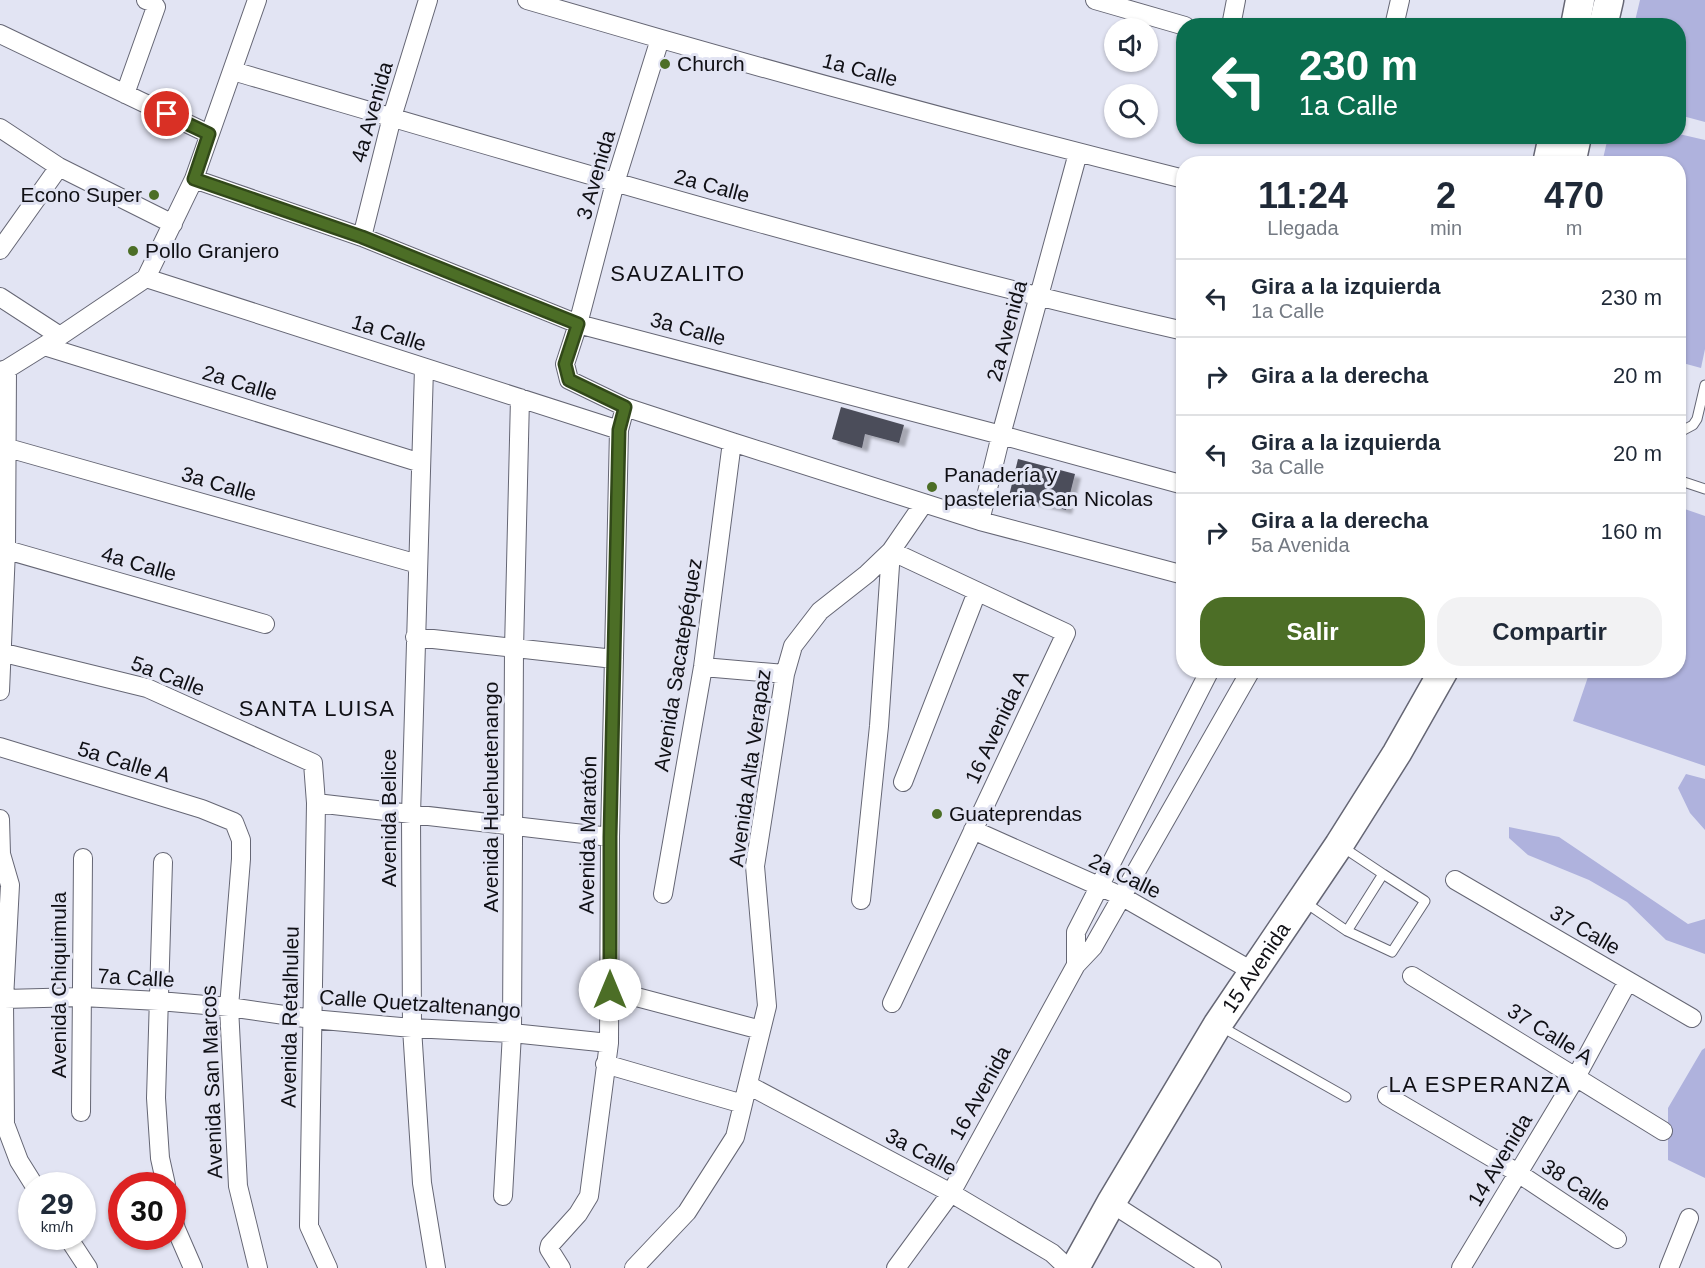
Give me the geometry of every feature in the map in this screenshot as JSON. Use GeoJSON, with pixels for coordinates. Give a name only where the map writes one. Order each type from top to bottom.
{"type":"FeatureCollection","features":[{"type":"Feature","properties":{"kind":"main road"},"geometry":{"type":"LineString","coordinates":[[1577,18],[1580,0]]}},
{"type":"Feature","properties":{"kind":"main road"},"geometry":{"type":"LineString","coordinates":[[1605,18],[1609,0]]}},
{"type":"Feature","properties":{"kind":"main road","name":"15 Avenida"},"geometry":{"type":"LineString","coordinates":[[1075,1268],[1111,1203],[1218,1024],[1339,845],[1397,753],[1439,678]]}},
{"type":"Feature","properties":{"kind":"street"},"geometry":{"type":"LineString","coordinates":[[0,691],[8,448],[3,370],[52,341],[146,278],[194,179],[257,0]]}},
{"type":"Feature","properties":{"kind":"street","name":"4a Avenida"},"geometry":{"type":"LineString","coordinates":[[362,237],[392,117],[428,0]]}},
{"type":"Feature","properties":{"kind":"street","name":"1a Calle"},"geometry":{"type":"LineString","coordinates":[[526,0],[1078,153],[1176,176]]}},
{"type":"Feature","properties":{"kind":"street"},"geometry":{"type":"LineString","coordinates":[[1095,0],[1176,23]]}},
{"type":"Feature","properties":{"kind":"street"},"geometry":{"type":"LineString","coordinates":[[1233,18],[1236,0]]}},
{"type":"Feature","properties":{"kind":"street"},"geometry":{"type":"LineString","coordinates":[[1396,18],[1400,0]]}},
{"type":"Feature","properties":{"kind":"street"},"geometry":{"type":"LineString","coordinates":[[125,94],[151,3]]}},
{"type":"Feature","properties":{"kind":"street"},"geometry":{"type":"LineString","coordinates":[[0,34],[209,134]]}},
{"type":"Feature","properties":{"kind":"street","name":"3 Avenida"},"geometry":{"type":"LineString","coordinates":[[625,407],[569,380],[565,364],[578,324],[615,183],[660,39]]}},
{"type":"Feature","properties":{"kind":"street","name":"2a Calle"},"geometry":{"type":"LineString","coordinates":[[233,71],[615,183],[1039,298],[1176,329]]}},
{"type":"Feature","properties":{"kind":"street"},"geometry":{"type":"LineString","coordinates":[[0,128],[60,167],[173,224]]}},
{"type":"Feature","properties":{"kind":"street","name":"2a Avenida"},"geometry":{"type":"LineString","coordinates":[[980,521],[1001,435],[1078,153]]}},
{"type":"Feature","properties":{"kind":"street"},"geometry":{"type":"LineString","coordinates":[[0,250],[60,167]]}},
{"type":"Feature","properties":{"kind":"street","name":"3a Calle"},"geometry":{"type":"LineString","coordinates":[[194,179],[362,237],[578,324],[1001,435],[1176,484]]}},
{"type":"Feature","properties":{"kind":"street","name":"1a Calle"},"geometry":{"type":"LineString","coordinates":[[146,278],[619,430]]}},
{"type":"Feature","properties":{"kind":"street","name":"2a Calle"},"geometry":{"type":"LineString","coordinates":[[0,297],[52,341],[421,463]]}},
{"type":"Feature","properties":{"kind":"street","name":"Avenida Belice"},"geometry":{"type":"LineString","coordinates":[[424,368],[411,815],[412,1028],[422,1183],[436,1268]]}},
{"type":"Feature","properties":{"kind":"street","name":"Avenida Huehuetenango"},"geometry":{"type":"LineString","coordinates":[[503,1196],[512,1033],[514,650],[520,398]]}},
{"type":"Feature","properties":{"kind":"street"},"geometry":{"type":"LineString","coordinates":[[625,407],[980,521],[1176,573]]}},
{"type":"Feature","properties":{"kind":"street","name":"Avenida Maratón"},"geometry":{"type":"LineString","coordinates":[[561,1268],[549,1249],[578,1214],[589,1196],[609,1042],[610,837],[619,430],[625,407]]}},
{"type":"Feature","properties":{"kind":"street","name":"Avenida Sacatepéquez"},"geometry":{"type":"LineString","coordinates":[[663,894],[703,667],[732,442]]}},
{"type":"Feature","properties":{"kind":"street","name":"3a Calle"},"geometry":{"type":"LineString","coordinates":[[8,448],[417,564]]}},
{"type":"Feature","properties":{"kind":"street","name":"Avenida Alta Verapaz"},"geometry":{"type":"LineString","coordinates":[[634,1268],[687,1212],[735,1137],[767,1006],[755,866],[784,674],[793,646],[820,610],[867,574],[891,552],[924,503]]}},
{"type":"Feature","properties":{"kind":"street","name":"4a Calle"},"geometry":{"type":"LineString","coordinates":[[3,549],[265,624]]}},
{"type":"Feature","properties":{"kind":"street"},"geometry":{"type":"LineString","coordinates":[[861,900],[879,726],[891,552],[977,592],[903,782]]}},
{"type":"Feature","properties":{"kind":"street","name":"16 Avenida A"},"geometry":{"type":"LineString","coordinates":[[892,1003],[1066,633],[977,592]]}},
{"type":"Feature","properties":{"kind":"street"},"geometry":{"type":"LineString","coordinates":[[415,637],[514,650],[614,659]]}},
{"type":"Feature","properties":{"kind":"street","name":"5a Calle"},"geometry":{"type":"LineString","coordinates":[[1,653],[147,688],[313,763]]}},
{"type":"Feature","properties":{"kind":"street"},"geometry":{"type":"LineString","coordinates":[[703,667],[784,674]]}},
{"type":"Feature","properties":{"kind":"street","name":"16 Avenida"},"geometry":{"type":"LineString","coordinates":[[1076,965],[1076,932],[1206,678]]}},
{"type":"Feature","properties":{"kind":"street","name":"16 Avenida"},"geometry":{"type":"LineString","coordinates":[[896,1268],[951,1193],[1076,965],[1093,947],[1246,678]]}},
{"type":"Feature","properties":{"kind":"street","name":"5a Calle A"},"geometry":{"type":"LineString","coordinates":[[0,747],[202,809],[234,822]]}},
{"type":"Feature","properties":{"kind":"street","name":"Avenida Retalhuleu"},"geometry":{"type":"LineString","coordinates":[[313,763],[315,803],[309,1226],[328,1268]]}},
{"type":"Feature","properties":{"kind":"street"},"geometry":{"type":"LineString","coordinates":[[315,803],[610,837]]}},
{"type":"Feature","properties":{"kind":"street"},"geometry":{"type":"LineString","coordinates":[[0,819],[1,854],[10,885],[2,1051],[5,1124],[19,1161],[26,1172]]}},
{"type":"Feature","properties":{"kind":"street","name":"Avenida San Marcos"},"geometry":{"type":"LineString","coordinates":[[234,822],[241,840],[241,858],[229,1007],[238,1186],[258,1268]]}},
{"type":"Feature","properties":{"kind":"street","name":"2a Calle"},"geometry":{"type":"LineString","coordinates":[[973,830],[1121,896],[1252,971]]}},
{"type":"Feature","properties":{"kind":"street","name":"Avenida Chiquimula"},"geometry":{"type":"LineString","coordinates":[[81,1112],[83,858]]}},
{"type":"Feature","properties":{"kind":"street"},"geometry":{"type":"LineString","coordinates":[[163,862],[156,1098],[163,1172]]}},
{"type":"Feature","properties":{"kind":"street","name":"37 Calle"},"geometry":{"type":"LineString","coordinates":[[1455,880],[1692,1018]]}},
{"type":"Feature","properties":{"kind":"street","name":"37 Calle A"},"geometry":{"type":"LineString","coordinates":[[1412,976],[1663,1131]]}},
{"type":"Feature","properties":{"kind":"street","name":"14 Avenida"},"geometry":{"type":"LineString","coordinates":[[1461,1268],[1576,1077],[1628,981]]}},
{"type":"Feature","properties":{"kind":"street"},"geometry":{"type":"LineString","coordinates":[[610,990],[761,1030]]}},
{"type":"Feature","properties":{"kind":"street","name":"7a Calle"},"geometry":{"type":"LineString","coordinates":[[4,999],[82,997],[229,1007]]}},
{"type":"Feature","properties":{"kind":"street","name":"Calle Quetzaltenango"},"geometry":{"type":"LineString","coordinates":[[229,1007],[312,1019],[609,1042]]}},
{"type":"Feature","properties":{"kind":"street"},"geometry":{"type":"LineString","coordinates":[[605,1064],[743,1104]]}},
{"type":"Feature","properties":{"kind":"street","name":"3a Calle"},"geometry":{"type":"LineString","coordinates":[[748,1085],[951,1193],[1052,1253],[1068,1268]]}},
{"type":"Feature","properties":{"kind":"street","name":"38 Calle"},"geometry":{"type":"LineString","coordinates":[[1387,1096],[1518,1173],[1617,1239]]}},
{"type":"Feature","properties":{"kind":"street"},"geometry":{"type":"LineString","coordinates":[[1111,1203],[1212,1268]]}},
{"type":"Feature","properties":{"kind":"street"},"geometry":{"type":"LineString","coordinates":[[1669,1268],[1689,1218]]}},
{"type":"Feature","properties":{"kind":"street"},"geometry":{"type":"LineString","coordinates":[[77,1250],[88,1268]]}},
{"type":"Feature","properties":{"kind":"street"},"geometry":{"type":"LineString","coordinates":[[185,1250],[193,1268]]}},
{"type":"Feature","properties":{"kind":"lane"},"geometry":{"type":"LineString","coordinates":[[1686,428],[1693,425],[1697,419],[1705,385]]}},
{"type":"Feature","properties":{"kind":"lane"},"geometry":{"type":"LineString","coordinates":[[1686,483],[1705,489]]}},
{"type":"Feature","properties":{"kind":"lane"},"geometry":{"type":"LineString","coordinates":[[1302,900],[1347,931],[1392,952],[1425,901],[1339,845]]}},
{"type":"Feature","properties":{"kind":"lane"},"geometry":{"type":"LineString","coordinates":[[1347,931],[1383,874]]}},
{"type":"Feature","properties":{"kind":"lane"},"geometry":{"type":"LineString","coordinates":[[1218,1024],[1346,1097]]}},
{"type":"Feature","properties":{"kind":"shaded area"},"geometry":{"type":"Polygon","coordinates":[[[1640,0],[1705,0],[1705,122],[1686,117],[1686,18],[1636,18],[1640,0]]]}},
{"type":"Feature","properties":{"kind":"shaded area"},"geometry":{"type":"Polygon","coordinates":[[[1686,136],[1705,140],[1705,349],[1701,368],[1686,364],[1686,156],[1604,156],[1606,144],[1686,144],[1686,136]]]}},
{"type":"Feature","properties":{"kind":"shaded area"},"geometry":{"type":"Polygon","coordinates":[[[1686,509],[1705,516],[1705,766],[1573,721],[1588,678],[1686,678],[1686,509]]]}},
{"type":"Feature","properties":{"kind":"shaded area"},"geometry":{"type":"Polygon","coordinates":[[[1686,774],[1705,779],[1705,830],[1690,813],[1678,788],[1686,774]]]}},
{"type":"Feature","properties":{"kind":"shaded area"},"geometry":{"type":"Polygon","coordinates":[[[1509,827],[1559,837],[1688,924],[1705,919],[1705,954],[1666,940],[1627,902],[1589,880],[1528,855],[1509,838],[1509,827]]]}},
{"type":"Feature","properties":{"kind":"shaded area"},"geometry":{"type":"Polygon","coordinates":[[[1705,1048],[1705,1178],[1668,1160],[1668,1108],[1705,1048]]]}},
{"type":"Feature","properties":{"kind":"building"},"geometry":{"type":"Polygon","coordinates":[[[841,407],[904,425],[899,443],[865,434],[862,448],[832,439],[841,407]]]}},
{"type":"Feature","properties":{"kind":"building"},"geometry":{"type":"Polygon","coordinates":[[[1018,459],[1075,474],[1066,510],[1009,496],[1018,459]]]}},
{"type":"Feature","properties":{"kind":"place","name":"Church"},"geometry":{"type":"Point","coordinates":[665,64]}},
{"type":"Feature","properties":{"kind":"place","name":"Econo Super"},"geometry":{"type":"Point","coordinates":[154,195]}},
{"type":"Feature","properties":{"kind":"place","name":"Pollo Granjero"},"geometry":{"type":"Point","coordinates":[133,251]}},
{"type":"Feature","properties":{"kind":"place","name":"Panadería y pasteleria San Nicolas"},"geometry":{"type":"Point","coordinates":[932,487]}},
{"type":"Feature","properties":{"kind":"place","name":"Guateprendas"},"geometry":{"type":"Point","coordinates":[937,814]}},
{"type":"Feature","properties":{"kind":"district","name":"SAUZALITO"},"geometry":{"type":"Point","coordinates":[678,273]}},
{"type":"Feature","properties":{"kind":"district","name":"SANTA LUISA"},"geometry":{"type":"Point","coordinates":[317,708]}},
{"type":"Feature","properties":{"kind":"district","name":"LA ESPERANZA"},"geometry":{"type":"Point","coordinates":[1480,1084]}},
{"type":"Feature","properties":{"kind":"route"},"geometry":{"type":"LineString","coordinates":[[167,114],[209,134],[194,179],[362,237],[578,324],[565,364],[569,380],[625,407],[619,430],[610,837],[610,990]]}}]}
